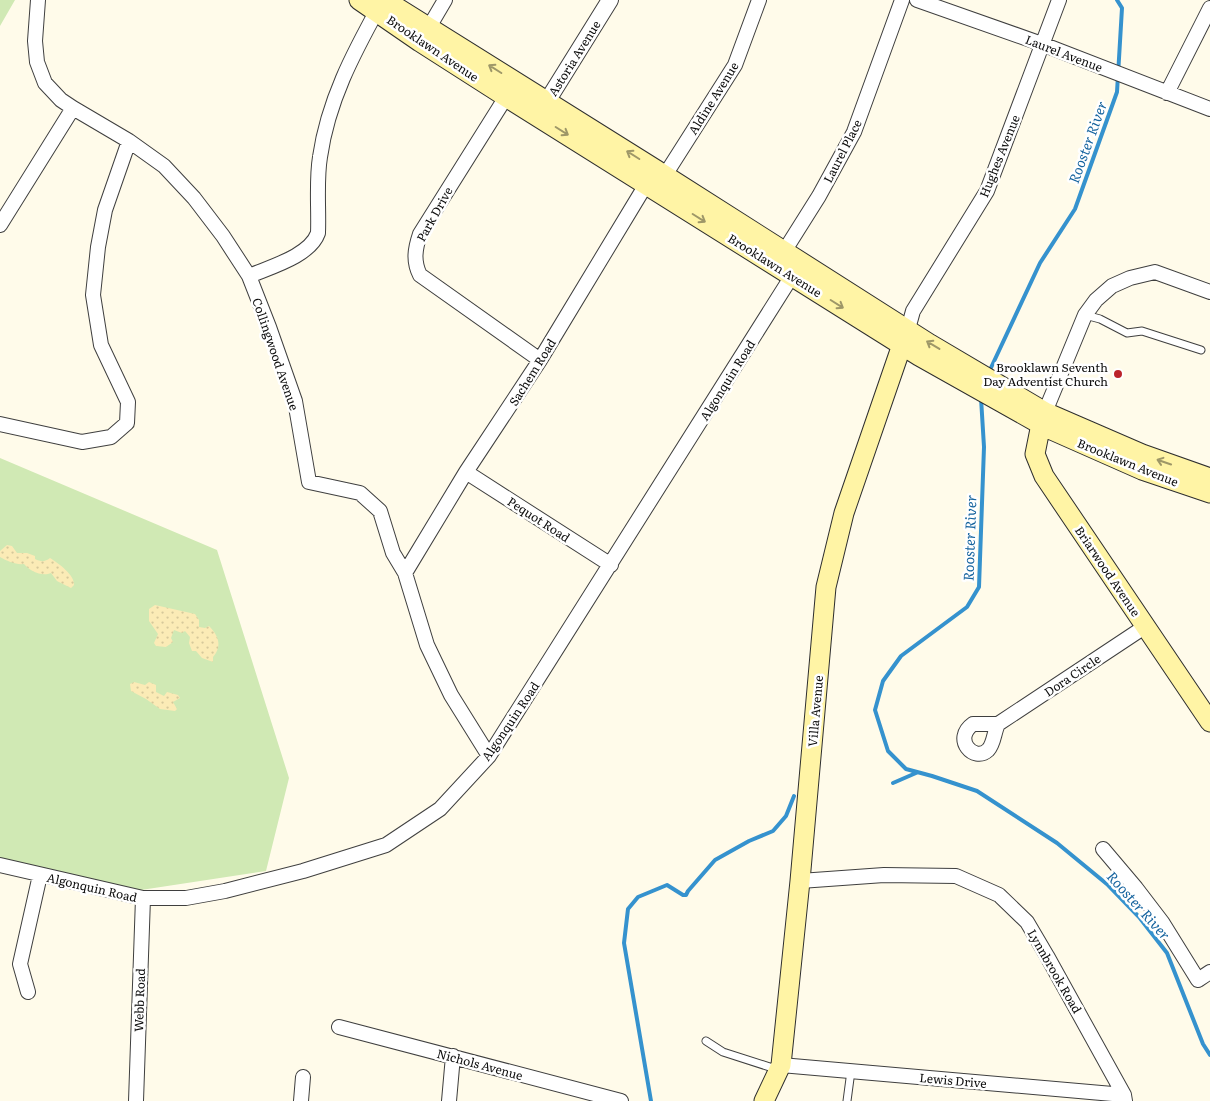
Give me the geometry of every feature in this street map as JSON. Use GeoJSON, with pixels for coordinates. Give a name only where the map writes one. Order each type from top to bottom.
{"type":"FeatureCollection","features":[{"type":"Feature","properties":{"kind":"main road","name":"Brooklawn Avenue"},"geometry":{"type":"LineString","coordinates":[[359,0],[382,4],[424,35],[905,337],[1043,418],[1142,470],[1210,493]]}},
{"type":"Feature","properties":{"kind":"main road","name":"Villa Avenue"},"geometry":{"type":"LineString","coordinates":[[764,1101],[780,1067],[800,881],[826,587],[844,513],[905,337]]}},
{"type":"Feature","properties":{"kind":"main road","name":"Brooklawn Avenue"},"geometry":{"type":"LineString","coordinates":[[1043,418],[1210,478]]}},
{"type":"Feature","properties":{"kind":"main road","name":"Briarwood Avenue"},"geometry":{"type":"LineString","coordinates":[[1043,418],[1035,454],[1044,476],[1210,722]]}},
{"type":"Feature","properties":{"kind":"street","name":"Collingwood Avenue"},"geometry":{"type":"LineString","coordinates":[[38,0],[35,41],[37,62],[45,83],[61,100],[129,141],[164,166],[194,198],[249,276],[295,401],[309,482],[360,492],[380,511],[393,553],[405,573],[427,646],[451,694],[489,756]]}},
{"type":"Feature","properties":{"kind":"street"},"geometry":{"type":"LineString","coordinates":[[424,35],[445,0]]}},
{"type":"Feature","properties":{"kind":"street","name":"Astoria Avenue"},"geometry":{"type":"LineString","coordinates":[[542,109],[610,0]]}},
{"type":"Feature","properties":{"kind":"street","name":"Aldine Avenue"},"geometry":{"type":"LineString","coordinates":[[655,180],[735,65],[759,0]]}},
{"type":"Feature","properties":{"kind":"street","name":"Laurel Place"},"geometry":{"type":"LineString","coordinates":[[780,258],[819,196],[854,132],[902,0]]}},
{"type":"Feature","properties":{"kind":"street","name":"Laurel Avenue"},"geometry":{"type":"LineString","coordinates":[[917,0],[1042,44],[1210,109]]}},
{"type":"Feature","properties":{"kind":"street","name":"Hughes Avenue"},"geometry":{"type":"LineString","coordinates":[[905,337],[913,311],[988,191],[1059,0]]}},
{"type":"Feature","properties":{"kind":"street"},"geometry":{"type":"LineString","coordinates":[[249,276],[305,251],[315,242],[318,234],[320,158],[337,90],[348,65],[382,4]]}},
{"type":"Feature","properties":{"kind":"street"},"geometry":{"type":"LineString","coordinates":[[1167,93],[1210,8]]}},
{"type":"Feature","properties":{"kind":"street","name":"Park Drive"},"geometry":{"type":"LineString","coordinates":[[511,89],[420,234],[415,253],[415,266],[420,276],[540,360]]}},
{"type":"Feature","properties":{"kind":"street"},"geometry":{"type":"LineString","coordinates":[[0,225],[73,108]]}},
{"type":"Feature","properties":{"kind":"street"},"geometry":{"type":"LineString","coordinates":[[0,424],[82,442],[111,437],[127,423],[128,402],[101,344],[93,295],[98,247],[105,210],[129,141]]}},
{"type":"Feature","properties":{"kind":"street","name":"Sachem Road"},"geometry":{"type":"LineString","coordinates":[[405,573],[466,472],[655,180]]}},
{"type":"Feature","properties":{"kind":"street","name":"Algonquin Road"},"geometry":{"type":"LineString","coordinates":[[0,865],[143,898],[186,898],[225,891],[303,872],[386,845],[440,809],[489,756],[797,269]]}},
{"type":"Feature","properties":{"kind":"street"},"geometry":{"type":"LineString","coordinates":[[1043,418],[1085,315],[1096,300],[1112,286],[1130,278],[1155,272],[1210,292]]}},
{"type":"Feature","properties":{"kind":"street","name":"Pequot Road"},"geometry":{"type":"LineString","coordinates":[[466,472],[611,565]]}},
{"type":"Feature","properties":{"kind":"street","name":"Dora Circle"},"geometry":{"type":"LineString","coordinates":[[998,724],[1146,626]]}},
{"type":"Feature","properties":{"kind":"street"},"geometry":{"type":"LineString","coordinates":[[1103,849],[1136,888],[1204,976]]}},
{"type":"Feature","properties":{"kind":"street"},"geometry":{"type":"LineString","coordinates":[[28,992],[20,964],[40,875]]}},
{"type":"Feature","properties":{"kind":"street","name":"Lynnbrook Road"},"geometry":{"type":"LineString","coordinates":[[800,881],[884,875],[956,876],[999,895],[1027,922],[1124,1098]]}},
{"type":"Feature","properties":{"kind":"street","name":"Webb Road"},"geometry":{"type":"LineString","coordinates":[[136,1101],[143,898]]}},
{"type":"Feature","properties":{"kind":"street","name":"Nichols Avenue"},"geometry":{"type":"LineString","coordinates":[[339,1027],[453,1056],[585,1096],[621,1101]]}},
{"type":"Feature","properties":{"kind":"street"},"geometry":{"type":"LineString","coordinates":[[448,1101],[453,1056]]}},
{"type":"Feature","properties":{"kind":"street","name":"Lewis Drive"},"geometry":{"type":"LineString","coordinates":[[780,1067],[851,1071],[1124,1098]]}},
{"type":"Feature","properties":{"kind":"street"},"geometry":{"type":"LineString","coordinates":[[301,1101],[303,1077]]}},
{"type":"Feature","properties":{"kind":"lane"},"geometry":{"type":"LineString","coordinates":[[1085,315],[1100,319],[1127,333],[1142,332],[1201,350]]}},
{"type":"Feature","properties":{"kind":"lane"},"geometry":{"type":"LineString","coordinates":[[706,1041],[723,1052],[780,1067]]}},
{"type":"Feature","properties":{"kind":"lane"},"geometry":{"type":"LineString","coordinates":[[847,1101],[851,1071]]}},
{"type":"Feature","properties":{"kind":"green space"},"geometry":{"type":"Polygon","coordinates":[[[0,0],[15,0],[0,26],[0,0]]]}},
{"type":"Feature","properties":{"kind":"green space"},"geometry":{"type":"Polygon","coordinates":[[[0,458],[217,550],[289,778],[266,871],[141,890],[0,858],[0,458]]]}},
{"type":"Feature","properties":{"kind":"sand"},"geometry":{"type":"Polygon","coordinates":[[[7,545],[12,546],[17,553],[27,553],[35,556],[35,559],[39,561],[45,561],[50,558],[69,573],[74,581],[74,585],[71,588],[57,581],[51,573],[36,573],[24,564],[18,564],[0,557],[0,551],[7,545]]]}},
{"type":"Feature","properties":{"kind":"sand"},"geometry":{"type":"Polygon","coordinates":[[[155,605],[195,614],[199,620],[199,627],[205,628],[209,626],[215,633],[219,645],[213,657],[213,662],[202,658],[196,651],[192,651],[189,643],[190,637],[185,631],[182,633],[174,630],[171,638],[173,642],[166,647],[156,646],[154,643],[158,634],[149,621],[149,609],[155,605]]]}},
{"type":"Feature","properties":{"kind":"sand"},"geometry":{"type":"Polygon","coordinates":[[[134,682],[145,685],[149,682],[156,685],[156,692],[164,696],[167,692],[178,695],[180,698],[173,702],[177,709],[175,711],[160,709],[131,691],[130,684],[134,682]]]}},
{"type":"Feature","properties":{"kind":"waterway","name":"Rooster River"},"geometry":{"type":"LineString","coordinates":[[989,372],[1040,263],[1075,209],[1117,92],[1122,8],[1117,0]]}},
{"type":"Feature","properties":{"kind":"waterway","name":"Rooster River"},"geometry":{"type":"LineString","coordinates":[[981,398],[984,447],[979,587],[967,607],[901,656],[883,681],[875,710],[888,751],[906,769],[977,791],[1057,843],[1108,885],[1139,917],[1167,953],[1203,1044],[1210,1055]]}},
{"type":"Feature","properties":{"kind":"waterway"},"geometry":{"type":"LineString","coordinates":[[893,783],[916,773]]}},
{"type":"Feature","properties":{"kind":"waterway"},"geometry":{"type":"LineString","coordinates":[[651,1101],[624,943],[628,909],[638,897],[667,885],[686,895],[715,860],[749,841],[773,831],[786,816],[794,796]]}},
{"type":"Feature","properties":{"kind":"place","name":"Brooklawn Seventh Day Adventist Church"},"geometry":{"type":"Point","coordinates":[1118,374]}}]}
